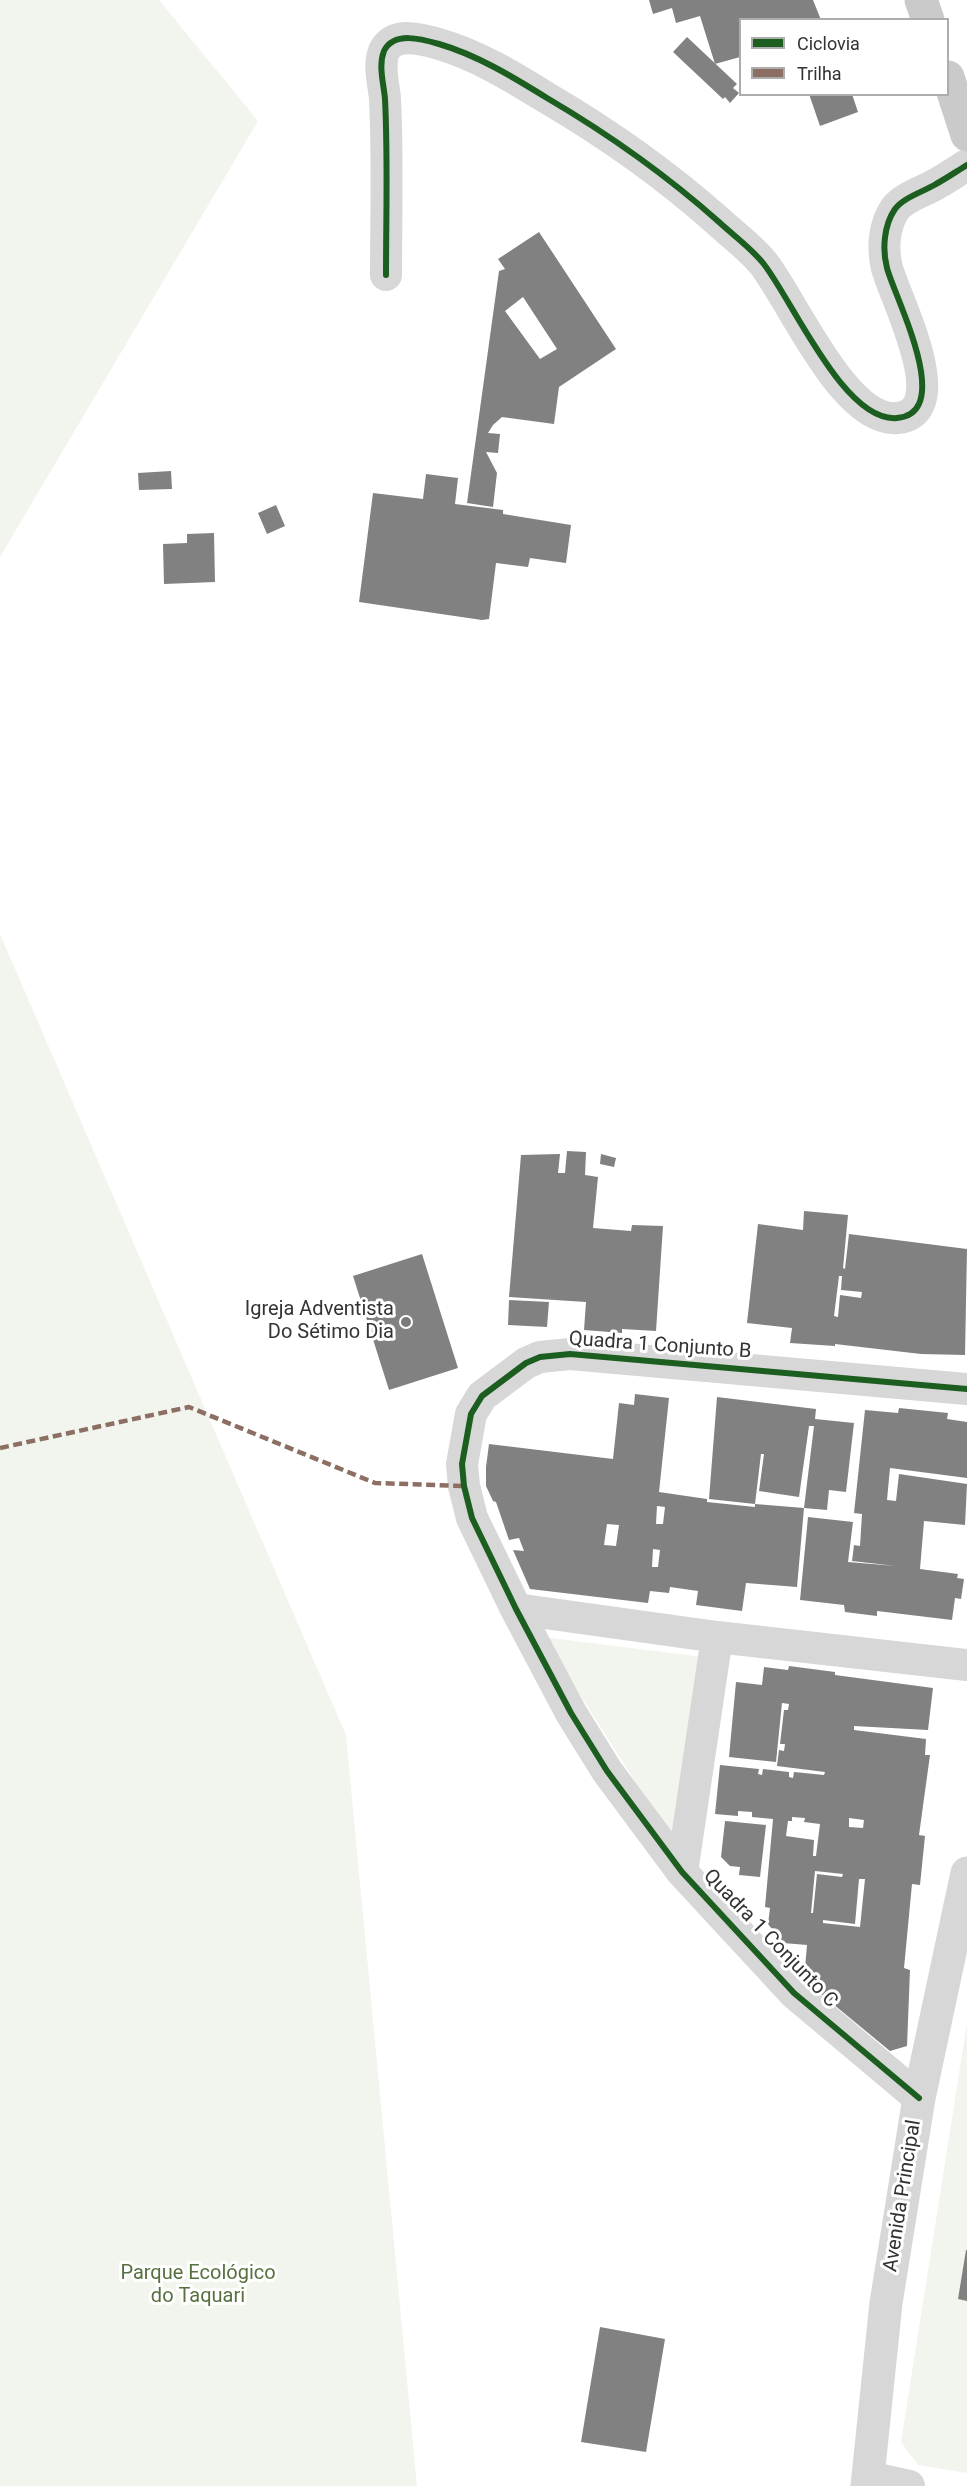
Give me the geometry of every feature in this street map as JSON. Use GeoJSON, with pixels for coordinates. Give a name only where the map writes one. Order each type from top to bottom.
{"type":"FeatureCollection","features":[{"type":"Feature","properties":{"kind":"main road"},"geometry":{"type":"LineString","coordinates":[[921,0],[927,18]]}},
{"type":"Feature","properties":{"kind":"main road"},"geometry":{"type":"LineString","coordinates":[[949,80],[967,135]]}},
{"type":"Feature","properties":{"kind":"street"},"geometry":{"type":"LineString","coordinates":[[386,275],[385,98],[381,67],[384,51],[393,41],[407,38],[422,39],[478,60],[529,87],[633,152],[695,201],[763,263],[821,353],[855,400],[878,414],[896,419],[909,415],[919,404],[923,390],[919,358],[886,267],[884,246],[889,223],[896,208],[907,199],[967,165]]}},
{"type":"Feature","properties":{"kind":"street","name":"Quadra 1 Conjunto B"},"geometry":{"type":"LineString","coordinates":[[682,1872],[607,1771],[571,1713],[516,1609],[472,1518],[462,1464],[471,1414],[482,1396],[526,1363],[540,1357],[570,1354],[967,1389]]}},
{"type":"Feature","properties":{"kind":"street"},"geometry":{"type":"LineString","coordinates":[[516,1609],[717,1637],[967,1665]]}},
{"type":"Feature","properties":{"kind":"street","name":"Quadra 1 Conjunto C"},"geometry":{"type":"LineString","coordinates":[[717,1637],[682,1872],[794,1993],[919,2097]]}},
{"type":"Feature","properties":{"kind":"street","name":"Avenida Principal"},"geometry":{"type":"LineString","coordinates":[[868,2482],[886,2303],[919,2097],[958,1957],[967,1874]]}},
{"type":"Feature","properties":{"kind":"street"},"geometry":{"type":"LineString","coordinates":[[868,2482],[909,2486]]}},
{"type":"Feature","properties":{"kind":"green space"},"geometry":{"type":"Polygon","coordinates":[[[0,0],[159,0],[258,121],[0,557],[0,0]]]}},
{"type":"Feature","properties":{"kind":"green space","name":"Parque Ecológico do Taquari"},"geometry":{"type":"Polygon","coordinates":[[[0,934],[346,1735],[417,2486],[0,2486],[0,934]]]}},
{"type":"Feature","properties":{"kind":"green space"},"geometry":{"type":"Polygon","coordinates":[[[543,1637],[703,1657],[674,1842],[543,1637]]]}},
{"type":"Feature","properties":{"kind":"green space"},"geometry":{"type":"Polygon","coordinates":[[[967,2023],[967,2473],[918,2465],[901,2442],[967,2023]]]}},
{"type":"Feature","properties":{"kind":"building"},"geometry":{"type":"Polygon","coordinates":[[[649,0],[813,0],[820,18],[739,18],[739,57],[715,64],[700,16],[676,23],[672,8],[653,14],[649,0]]]}},
{"type":"Feature","properties":{"kind":"building"},"geometry":{"type":"Polygon","coordinates":[[[687,37],[737,84],[733,88],[739,93],[730,103],[673,52],[687,37]]]}},
{"type":"Feature","properties":{"kind":"building"},"geometry":{"type":"Polygon","coordinates":[[[810,96],[853,96],[858,112],[820,126],[810,96]]]}},
{"type":"Feature","properties":{"kind":"building"},"geometry":{"type":"Polygon","coordinates":[[[539,232],[616,349],[559,387],[554,424],[502,417],[493,425],[488,433],[500,434],[498,453],[486,452],[497,473],[493,507],[467,503],[499,271],[505,269],[498,259],[539,232]],[[523,297],[505,311],[540,359],[557,349],[523,297]]]}},
{"type":"Feature","properties":{"kind":"building"},"geometry":{"type":"Polygon","coordinates":[[[171,471],[172,489],[139,490],[138,473],[171,471]]]}},
{"type":"Feature","properties":{"kind":"building"},"geometry":{"type":"Polygon","coordinates":[[[426,474],[458,478],[455,504],[503,510],[503,514],[571,525],[566,563],[530,558],[528,567],[496,563],[489,619],[482,620],[359,602],[373,493],[423,499],[426,474]]]}},
{"type":"Feature","properties":{"kind":"building"},"geometry":{"type":"Polygon","coordinates":[[[276,505],[285,526],[267,534],[258,513],[276,505]]]}},
{"type":"Feature","properties":{"kind":"building"},"geometry":{"type":"Polygon","coordinates":[[[214,533],[215,582],[164,584],[163,544],[187,543],[187,534],[214,533]]]}},
{"type":"Feature","properties":{"kind":"building"},"geometry":{"type":"Polygon","coordinates":[[[567,1151],[586,1152],[585,1175],[598,1177],[593,1228],[631,1231],[632,1225],[663,1226],[656,1331],[622,1329],[622,1333],[584,1330],[586,1302],[509,1297],[521,1155],[560,1154],[558,1173],[565,1173],[567,1151]]]}},
{"type":"Feature","properties":{"kind":"building"},"geometry":{"type":"Polygon","coordinates":[[[601,1154],[616,1158],[614,1167],[600,1164],[601,1154]]]}},
{"type":"Feature","properties":{"kind":"building"},"geometry":{"type":"Polygon","coordinates":[[[804,1211],[848,1215],[843,1268],[845,1269],[849,1234],[967,1249],[965,1355],[921,1354],[835,1344],[835,1346],[790,1343],[792,1328],[747,1323],[758,1224],[803,1230],[804,1211]],[[839,1276],[834,1316],[838,1317],[840,1295],[861,1298],[862,1292],[841,1290],[842,1276],[839,1276]]]}},
{"type":"Feature","properties":{"kind":"building","name":"Igreja Adventista Do Sétimo Dia"},"geometry":{"type":"Polygon","coordinates":[[[422,1254],[458,1368],[389,1390],[353,1276],[422,1254]]]}},
{"type":"Feature","properties":{"kind":"building"},"geometry":{"type":"Polygon","coordinates":[[[509,1300],[549,1302],[547,1327],[508,1325],[509,1300]]]}},
{"type":"Feature","properties":{"kind":"building"},"geometry":{"type":"Polygon","coordinates":[[[635,1394],[669,1398],[659,1492],[707,1499],[707,1502],[755,1507],[755,1504],[804,1508],[797,1587],[746,1583],[742,1611],[696,1605],[698,1591],[670,1587],[669,1593],[650,1591],[648,1603],[530,1589],[513,1550],[524,1551],[519,1538],[509,1540],[496,1502],[493,1501],[486,1486],[489,1444],[613,1459],[619,1403],[634,1405],[635,1394]],[[657,1506],[656,1524],[663,1524],[665,1507],[657,1506]],[[607,1524],[604,1545],[616,1546],[619,1525],[607,1524]],[[653,1549],[652,1567],[658,1567],[660,1550],[653,1549]]]}},
{"type":"Feature","properties":{"kind":"building"},"geometry":{"type":"Polygon","coordinates":[[[717,1397],[816,1409],[815,1419],[854,1423],[846,1492],[829,1490],[827,1510],[804,1508],[814,1426],[809,1426],[799,1497],[759,1491],[764,1454],[761,1454],[755,1504],[709,1499],[717,1397]]]}},
{"type":"Feature","properties":{"kind":"building"},"geometry":{"type":"Polygon","coordinates":[[[899,1408],[948,1413],[947,1419],[967,1422],[967,1478],[890,1468],[887,1500],[896,1501],[899,1474],[967,1484],[965,1525],[924,1521],[920,1569],[958,1574],[957,1578],[964,1579],[961,1599],[955,1598],[952,1620],[877,1611],[877,1616],[845,1612],[844,1605],[800,1600],[808,1517],[853,1522],[848,1562],[896,1566],[852,1561],[854,1545],[860,1546],[862,1514],[854,1513],[865,1410],[898,1413],[899,1408]]]}},
{"type":"Feature","properties":{"kind":"building"},"geometry":{"type":"Polygon","coordinates":[[[789,1666],[835,1672],[835,1675],[933,1688],[928,1730],[854,1726],[854,1730],[926,1739],[925,1755],[930,1755],[919,1835],[925,1836],[920,1885],[912,1884],[904,1968],[910,1970],[907,2046],[890,2051],[804,1980],[807,1945],[783,1943],[768,1924],[770,1908],[765,1907],[773,1819],[752,1817],[752,1812],[738,1811],[738,1816],[715,1814],[720,1765],[759,1769],[758,1774],[762,1775],[763,1769],[789,1772],[789,1777],[793,1778],[794,1772],[824,1775],[825,1772],[777,1766],[779,1750],[784,1751],[785,1744],[780,1744],[784,1710],[788,1710],[789,1704],[782,1703],[776,1762],[729,1757],[736,1682],[762,1685],[764,1667],[788,1670],[789,1666]],[[792,1817],[792,1821],[788,1821],[786,1836],[814,1840],[813,1856],[816,1856],[820,1824],[804,1822],[805,1818],[792,1817]],[[849,1818],[849,1827],[863,1828],[864,1820],[849,1818]],[[815,1871],[811,1913],[813,1913],[817,1874],[842,1877],[843,1874],[815,1871]],[[859,1879],[855,1924],[823,1920],[823,1923],[860,1927],[865,1879],[859,1879]]]}},
{"type":"Feature","properties":{"kind":"building"},"geometry":{"type":"Polygon","coordinates":[[[725,1821],[766,1825],[760,1877],[739,1875],[740,1867],[730,1866],[721,1857],[725,1821]]]}},
{"type":"Feature","properties":{"kind":"building"},"geometry":{"type":"Polygon","coordinates":[[[967,2250],[967,2301],[958,2299],[967,2250]]]}},
{"type":"Feature","properties":{"kind":"building"},"geometry":{"type":"Polygon","coordinates":[[[600,2327],[665,2339],[646,2452],[581,2442],[600,2327]]]}},
{"type":"Feature","properties":{"kind":"marked path"},"geometry":{"type":"LineString","coordinates":[[0,1448],[189,1407],[375,1483],[464,1486]]}},
{"type":"Feature","properties":{"kind":"cycle path"},"geometry":{"type":"LineString","coordinates":[[386,275],[385,99],[381,63],[384,51],[389,45],[394,41],[409,38],[432,42],[481,60],[615,141],[678,187],[763,263],[839,381],[858,401],[877,414],[897,418],[914,411],[921,396],[922,376],[909,326],[887,268],[884,245],[886,230],[891,215],[899,205],[967,165]]}},
{"type":"Feature","properties":{"kind":"cycle path"},"geometry":{"type":"LineString","coordinates":[[919,2098],[794,1993],[682,1872],[607,1771],[571,1713],[516,1609],[472,1518],[464,1486],[462,1464],[471,1414],[482,1396],[526,1363],[540,1357],[570,1354],[967,1389]]}},
{"type":"Feature","properties":{"kind":"place","name":"Igreja Adventista Do Sétimo Dia"},"geometry":{"type":"Point","coordinates":[406,1322]}}]}
